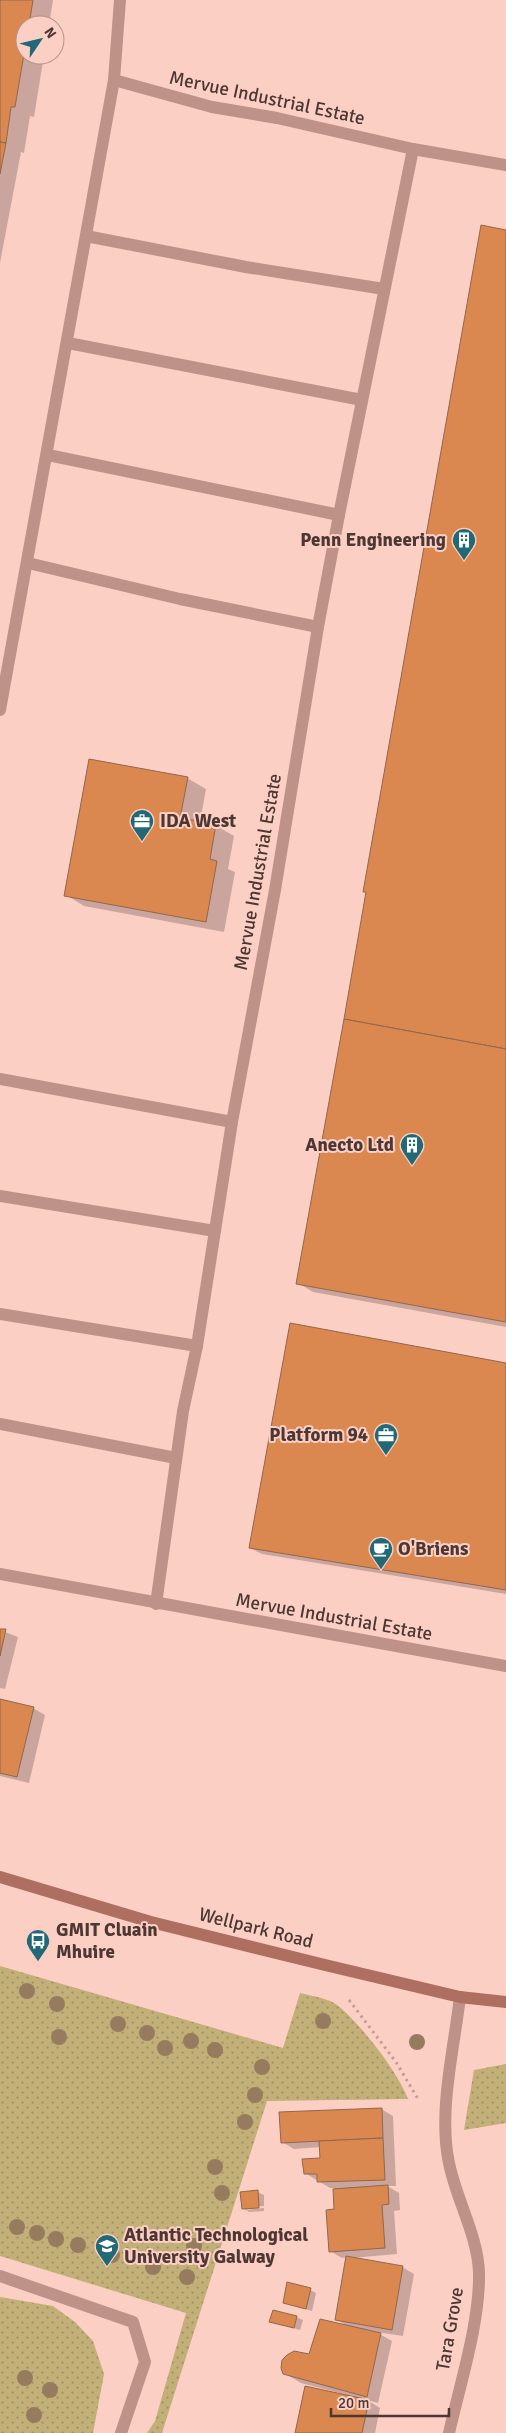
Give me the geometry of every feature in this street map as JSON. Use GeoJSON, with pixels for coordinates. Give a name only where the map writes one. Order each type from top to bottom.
{"type":"FeatureCollection","features":[{"type":"Feature","properties":{"kind":"main road","name":"Wellpark Road"},"geometry":{"type":"LineString","coordinates":[[0,1877],[151,1922],[325,1965],[460,1997],[506,2002]]}},
{"type":"Feature","properties":{"kind":"street"},"geometry":{"type":"LineString","coordinates":[[0,710],[48,454],[114,80],[120,0]]}},
{"type":"Feature","properties":{"kind":"street","name":"Mervue Industrial Estate"},"geometry":{"type":"LineString","coordinates":[[114,80],[212,107],[277,118],[413,149],[506,165]]}},
{"type":"Feature","properties":{"kind":"street","name":"Mervue Industrial Estate"},"geometry":{"type":"LineString","coordinates":[[156,1604],[183,1411],[197,1346],[232,1122],[275,890],[318,627],[338,515],[413,149]]}},
{"type":"Feature","properties":{"kind":"street"},"geometry":{"type":"LineString","coordinates":[[86,236],[246,267],[384,289]]}},
{"type":"Feature","properties":{"kind":"street"},"geometry":{"type":"LineString","coordinates":[[68,343],[362,400]]}},
{"type":"Feature","properties":{"kind":"street"},"geometry":{"type":"LineString","coordinates":[[48,454],[338,515]]}},
{"type":"Feature","properties":{"kind":"street"},"geometry":{"type":"LineString","coordinates":[[28,563],[180,599],[318,627]]}},
{"type":"Feature","properties":{"kind":"street"},"geometry":{"type":"LineString","coordinates":[[0,1079],[232,1122]]}},
{"type":"Feature","properties":{"kind":"street"},"geometry":{"type":"LineString","coordinates":[[0,1196],[215,1231]]}},
{"type":"Feature","properties":{"kind":"street"},"geometry":{"type":"LineString","coordinates":[[0,1314],[197,1346]]}},
{"type":"Feature","properties":{"kind":"street"},"geometry":{"type":"LineString","coordinates":[[0,1424],[176,1458]]}},
{"type":"Feature","properties":{"kind":"street","name":"Mervue Industrial Estate"},"geometry":{"type":"LineString","coordinates":[[0,1574],[156,1604],[506,1666]]}},
{"type":"Feature","properties":{"kind":"street","name":"Tara Grove"},"geometry":{"type":"LineString","coordinates":[[449,2433],[477,2306],[479,2272],[476,2250],[454,2186],[445,2138],[444,2116],[460,1997]]}},
{"type":"Feature","properties":{"kind":"street"},"geometry":{"type":"LineString","coordinates":[[0,2276],[133,2322],[145,2362],[121,2433]]}},
{"type":"Feature","properties":{"kind":"path"},"geometry":{"type":"LineString","coordinates":[[325,1965],[363,2020],[396,2062],[418,2100]]}},
{"type":"Feature","properties":{"kind":"shaded area","name":"Atlantic Technological University Galway"},"geometry":{"type":"Polygon","coordinates":[[[0,1966],[283,2048],[300,1993],[324,1999],[337,2005],[367,2036],[396,2075],[408,2099],[267,2101],[162,2433],[147,2433],[155,2421],[186,2313],[0,2256],[0,1966]]]}},
{"type":"Feature","properties":{"kind":"shaded area"},"geometry":{"type":"Polygon","coordinates":[[[506,2064],[506,2123],[464,2130],[474,2070],[506,2064]]]}},
{"type":"Feature","properties":{"kind":"shaded area"},"geometry":{"type":"Polygon","coordinates":[[[0,2297],[53,2306],[75,2322],[93,2341],[104,2374],[93,2433],[0,2433],[0,2297]]]}},
{"type":"Feature","properties":{"kind":"building"},"geometry":{"type":"Polygon","coordinates":[[[0,0],[33,0],[31,15],[15,15],[15,65],[22,65],[15,107],[11,107],[6,143],[0,142],[0,0]]]}},
{"type":"Feature","properties":{"kind":"building"},"geometry":{"type":"Polygon","coordinates":[[[0,142],[6,143],[0,174],[0,142]]]}},
{"type":"Feature","properties":{"kind":"building","name":"Penn Engineering"},"geometry":{"type":"Polygon","coordinates":[[[481,225],[506,230],[506,1049],[344,1019],[366,892],[363,892],[481,225]]]}},
{"type":"Feature","properties":{"kind":"building"},"geometry":{"type":"Polygon","coordinates":[[[89,759],[188,777],[180,818],[216,824],[210,859],[217,861],[206,922],[64,896],[89,759]]]}},
{"type":"Feature","properties":{"kind":"building","name":"Anecto Ltd"},"geometry":{"type":"Polygon","coordinates":[[[344,1019],[506,1049],[506,1322],[296,1284],[344,1019]]]}},
{"type":"Feature","properties":{"kind":"building","name":"Platform 94"},"geometry":{"type":"Polygon","coordinates":[[[290,1323],[506,1363],[506,1590],[249,1548],[290,1323]]]}},
{"type":"Feature","properties":{"kind":"building"},"geometry":{"type":"Polygon","coordinates":[[[0,1629],[6,1629],[0,1656],[0,1629]]]}},
{"type":"Feature","properties":{"kind":"building"},"geometry":{"type":"Polygon","coordinates":[[[0,1699],[34,1707],[17,1777],[0,1773],[0,1699]]]}},
{"type":"Feature","properties":{"kind":"building"},"geometry":{"type":"Polygon","coordinates":[[[382,2108],[383,2138],[281,2143],[279,2112],[382,2108]]]}},
{"type":"Feature","properties":{"kind":"building"},"geometry":{"type":"Polygon","coordinates":[[[383,2138],[385,2180],[317,2182],[317,2174],[304,2174],[302,2159],[320,2158],[319,2141],[383,2138]]]}},
{"type":"Feature","properties":{"kind":"building"},"geometry":{"type":"Polygon","coordinates":[[[388,2185],[389,2204],[382,2205],[385,2248],[329,2252],[326,2210],[334,2209],[333,2189],[388,2185]]]}},
{"type":"Feature","properties":{"kind":"building"},"geometry":{"type":"Polygon","coordinates":[[[258,2190],[259,2208],[242,2209],[240,2192],[258,2190]]]}},
{"type":"Feature","properties":{"kind":"building"},"geometry":{"type":"Polygon","coordinates":[[[346,2256],[403,2266],[392,2330],[335,2320],[346,2256]]]}},
{"type":"Feature","properties":{"kind":"building"},"geometry":{"type":"Polygon","coordinates":[[[287,2282],[311,2288],[306,2309],[283,2303],[287,2282]]]}},
{"type":"Feature","properties":{"kind":"building"},"geometry":{"type":"Polygon","coordinates":[[[273,2310],[297,2316],[294,2328],[269,2322],[273,2310]]]}},
{"type":"Feature","properties":{"kind":"building"},"geometry":{"type":"Polygon","coordinates":[[[320,2319],[381,2333],[367,2397],[283,2374],[281,2368],[282,2360],[287,2355],[294,2351],[309,2354],[320,2319]]]}},
{"type":"Feature","properties":{"kind":"building"},"geometry":{"type":"Polygon","coordinates":[[[305,2386],[369,2400],[362,2433],[295,2433],[305,2386]]]}},
{"type":"Feature","properties":{"kind":"place","name":"Penn Engineering"},"geometry":{"type":"Point","coordinates":[464,561]}},
{"type":"Feature","properties":{"kind":"place","name":"IDA West"},"geometry":{"type":"Point","coordinates":[142,842]}},
{"type":"Feature","properties":{"kind":"place","name":"Anecto Ltd"},"geometry":{"type":"Point","coordinates":[412,1166]}},
{"type":"Feature","properties":{"kind":"place","name":"Platform 94"},"geometry":{"type":"Point","coordinates":[386,1456]}},
{"type":"Feature","properties":{"kind":"place","name":"O'Briens"},"geometry":{"type":"Point","coordinates":[381,1570]}},
{"type":"Feature","properties":{"kind":"place","name":"GMIT Cluain Mhuire"},"geometry":{"type":"Point","coordinates":[38,1962]}},
{"type":"Feature","properties":{"kind":"place","name":"Atlantic Technological University Galway"},"geometry":{"type":"Point","coordinates":[107,2267]}}]}
